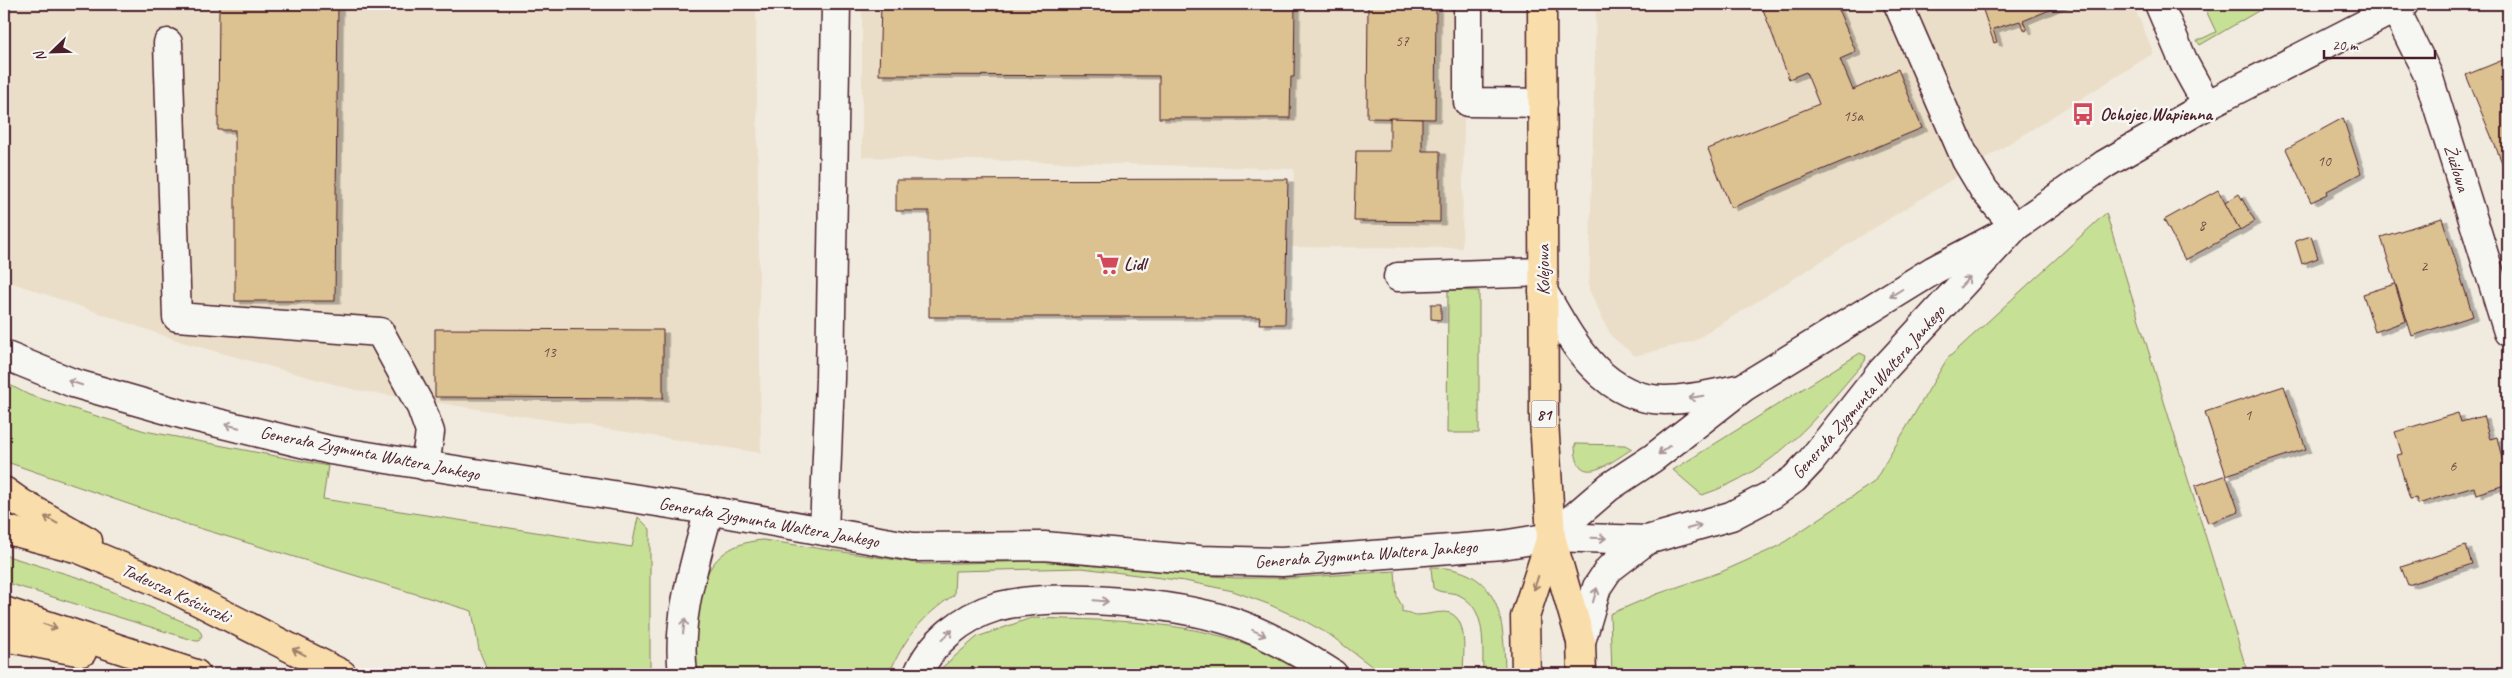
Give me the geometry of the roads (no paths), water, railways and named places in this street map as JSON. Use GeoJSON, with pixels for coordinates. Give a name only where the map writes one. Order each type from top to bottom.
{"type":"FeatureCollection","features":[{"type":"Feature","properties":{"kind":"main road","name":"Kolejowa"},"geometry":{"type":"LineString","coordinates":[[1542,4],[1544,420],[1550,537],[1581,642],[1582,674]]}},
{"type":"Feature","properties":{"kind":"main road"},"geometry":{"type":"LineString","coordinates":[[4,491],[21,504],[170,587]]}},
{"type":"Feature","properties":{"kind":"main road","name":"Tadeusza Kościuszki"},"geometry":{"type":"LineString","coordinates":[[4,529],[78,549],[170,587],[342,674]]}},
{"type":"Feature","properties":{"kind":"main road","name":"Kolejowa"},"geometry":{"type":"LineString","coordinates":[[1526,674],[1525,617],[1550,537]]}},
{"type":"Feature","properties":{"kind":"main road"},"geometry":{"type":"LineString","coordinates":[[4,611],[187,672]]}},
{"type":"Feature","properties":{"kind":"main road"},"geometry":{"type":"LineString","coordinates":[[4,637],[187,672]]}},
{"type":"Feature","properties":{"kind":"street"},"geometry":{"type":"LineString","coordinates":[[824,531],[830,379],[836,4]]}},
{"type":"Feature","properties":{"kind":"street"},"geometry":{"type":"LineString","coordinates":[[1468,4],[1468,102],[1543,103]]}},
{"type":"Feature","properties":{"kind":"street"},"geometry":{"type":"LineString","coordinates":[[1898,4],[1966,160],[1984,190],[2015,227]]}},
{"type":"Feature","properties":{"kind":"street"},"geometry":{"type":"LineString","coordinates":[[2159,4],[2185,65],[2207,106]]}},
{"type":"Feature","properties":{"kind":"street","name":"Generała Zygmunta Waltera Jankego"},"geometry":{"type":"LineString","coordinates":[[1550,537],[1609,487],[1653,458],[1744,387],[1934,270],[2015,227],[2105,164],[2207,106],[2399,6]]}},
{"type":"Feature","properties":{"kind":"street","name":"Żużlowa"},"geometry":{"type":"LineString","coordinates":[[2399,6],[2428,75],[2508,332]]}},
{"type":"Feature","properties":{"kind":"street"},"geometry":{"type":"LineString","coordinates":[[168,43],[177,317],[380,332],[420,407],[430,432],[424,466]]}},
{"type":"Feature","properties":{"kind":"street","name":"Generała Zygmunta Waltera Jankego"},"geometry":{"type":"LineString","coordinates":[[4,355],[73,383],[110,394],[185,415],[330,450],[709,510],[913,547],[1044,546],[1200,560],[1282,562],[1502,545],[1550,537],[1647,540],[1731,516],[1773,494],[1794,479],[1811,461],[1882,371],[2015,227]]}},
{"type":"Feature","properties":{"kind":"street"},"geometry":{"type":"LineString","coordinates":[[1398,277],[1543,282],[1576,346],[1595,371],[1640,398],[1665,400],[1690,398],[1744,387]]}},
{"type":"Feature","properties":{"kind":"street"},"geometry":{"type":"LineString","coordinates":[[683,674],[680,655],[689,585],[709,510]]}},
{"type":"Feature","properties":{"kind":"street"},"geometry":{"type":"LineString","coordinates":[[1581,642],[1597,587],[1608,569],[1647,540]]}},
{"type":"Feature","properties":{"kind":"street"},"geometry":{"type":"LineString","coordinates":[[918,674],[934,648],[950,632],[969,618],[994,608],[1015,603],[1065,600],[1092,600],[1169,609],[1232,622],[1288,647],[1333,674]]}},
{"type":"Feature","properties":{"kind":"place","name":"Ochojec Wapienna"},"geometry":{"type":"Point","coordinates":[2083,114]}},
{"type":"Feature","properties":{"kind":"place","name":"Lidl"},"geometry":{"type":"Point","coordinates":[1108,264]}}]}
